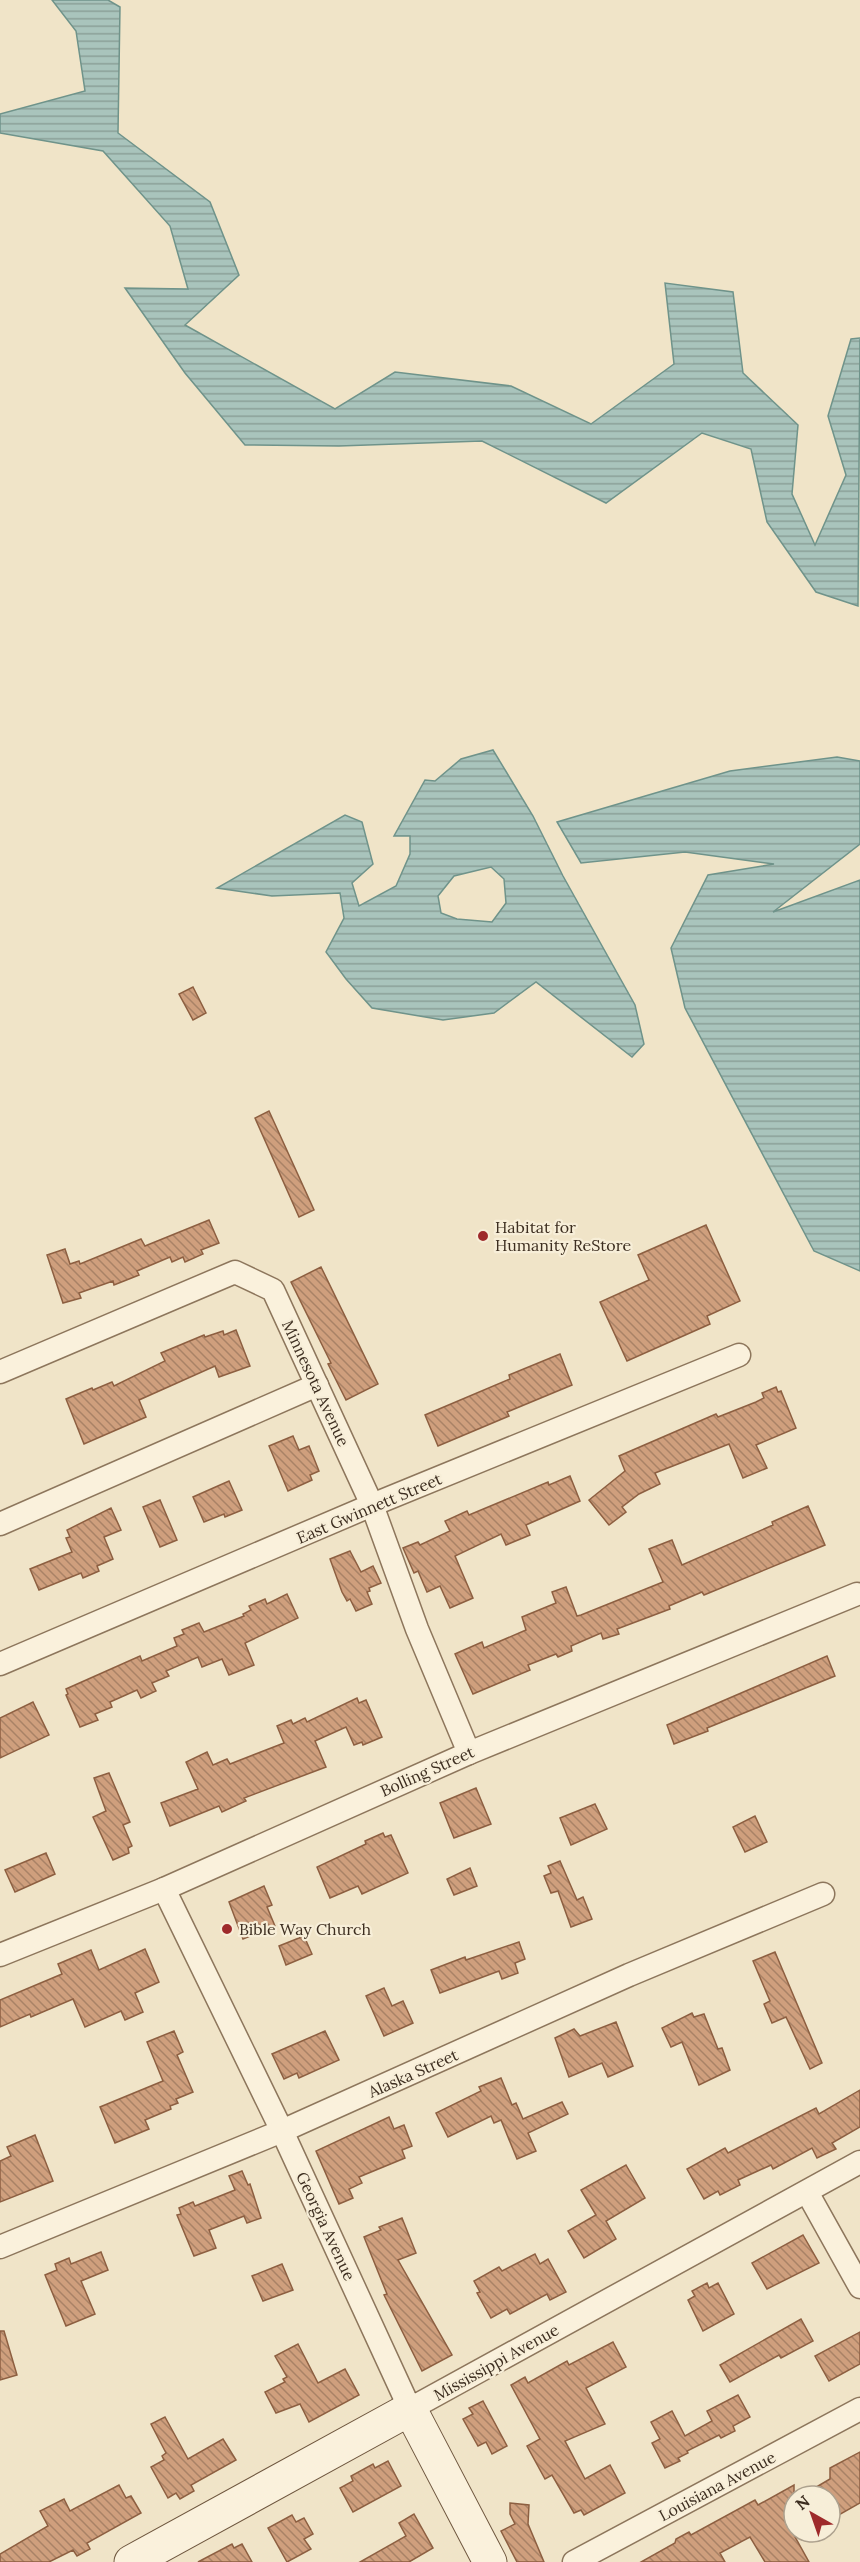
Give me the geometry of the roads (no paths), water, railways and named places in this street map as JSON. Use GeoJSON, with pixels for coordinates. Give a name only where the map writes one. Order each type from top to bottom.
{"type":"FeatureCollection","features":[{"type":"Feature","properties":{"kind":"street","name":"Minnesota Avenue"},"geometry":{"type":"LineString","coordinates":[[0,1372],[235,1272],[273,1290],[372,1505],[417,1629],[469,1753]]}},
{"type":"Feature","properties":{"kind":"street","name":"East Gwinnett Street"},"geometry":{"type":"LineString","coordinates":[[0,1664],[372,1505],[739,1355]]}},
{"type":"Feature","properties":{"kind":"street"},"geometry":{"type":"LineString","coordinates":[[0,1524],[317,1385]]}},
{"type":"Feature","properties":{"kind":"street","name":"Bolling Street"},"geometry":{"type":"LineString","coordinates":[[0,1955],[164,1889],[469,1753],[857,1594]]}},
{"type":"Feature","properties":{"kind":"street","name":"Georgia Avenue"},"geometry":{"type":"LineString","coordinates":[[164,1889],[282,2132],[410,2409],[490,2562]]}},
{"type":"Feature","properties":{"kind":"street","name":"Alaska Street"},"geometry":{"type":"LineString","coordinates":[[0,2247],[282,2132],[629,1975],[823,1894]]}},
{"type":"Feature","properties":{"kind":"street","name":"Mississippi Avenue"},"geometry":{"type":"LineString","coordinates":[[131,2562],[860,2162]]}},
{"type":"Feature","properties":{"kind":"street"},"geometry":{"type":"LineString","coordinates":[[807,2192],[860,2288]]}},
{"type":"Feature","properties":{"kind":"street","name":"Louisiana Avenue"},"geometry":{"type":"LineString","coordinates":[[574,2562],[860,2409]]}},
{"type":"Feature","properties":{"kind":"water"},"geometry":{"type":"Polygon","coordinates":[[[52,0],[108,0],[120,7],[118,133],[210,202],[239,275],[185,325],[335,409],[395,372],[511,386],[591,424],[674,364],[665,283],[733,292],[743,373],[798,425],[792,494],[815,545],[846,475],[828,416],[851,339],[860,338],[858,606],[816,592],[767,522],[751,449],[702,433],[606,503],[482,441],[339,446],[245,445],[185,373],[125,288],[188,289],[170,226],[103,151],[0,133],[0,114],[85,91],[76,31],[52,0]]]}},
{"type":"Feature","properties":{"kind":"water"},"geometry":{"type":"Polygon","coordinates":[[[493,750],[533,816],[563,876],[635,1005],[644,1044],[632,1057],[536,982],[494,1013],[443,1020],[372,1008],[326,952],[344,918],[340,893],[272,896],[217,888],[345,815],[362,822],[373,864],[352,883],[359,906],[396,886],[410,854],[410,836],[394,836],[425,780],[435,781],[461,759],[493,750]],[[491,867],[454,876],[438,896],[441,913],[457,919],[492,922],[506,903],[504,879],[491,867]]]}},
{"type":"Feature","properties":{"kind":"water"},"geometry":{"type":"Polygon","coordinates":[[[837,757],[860,761],[860,844],[773,912],[860,880],[860,1271],[814,1251],[685,1008],[671,948],[708,875],[774,864],[685,852],[581,863],[557,822],[730,771],[837,757]]]}},
{"type":"Feature","properties":{"kind":"place","name":"Habitat for Humanity ReStore"},"geometry":{"type":"Point","coordinates":[483,1236]}},
{"type":"Feature","properties":{"kind":"place","name":"Bible Way Church"},"geometry":{"type":"Point","coordinates":[227,1929]}}]}
